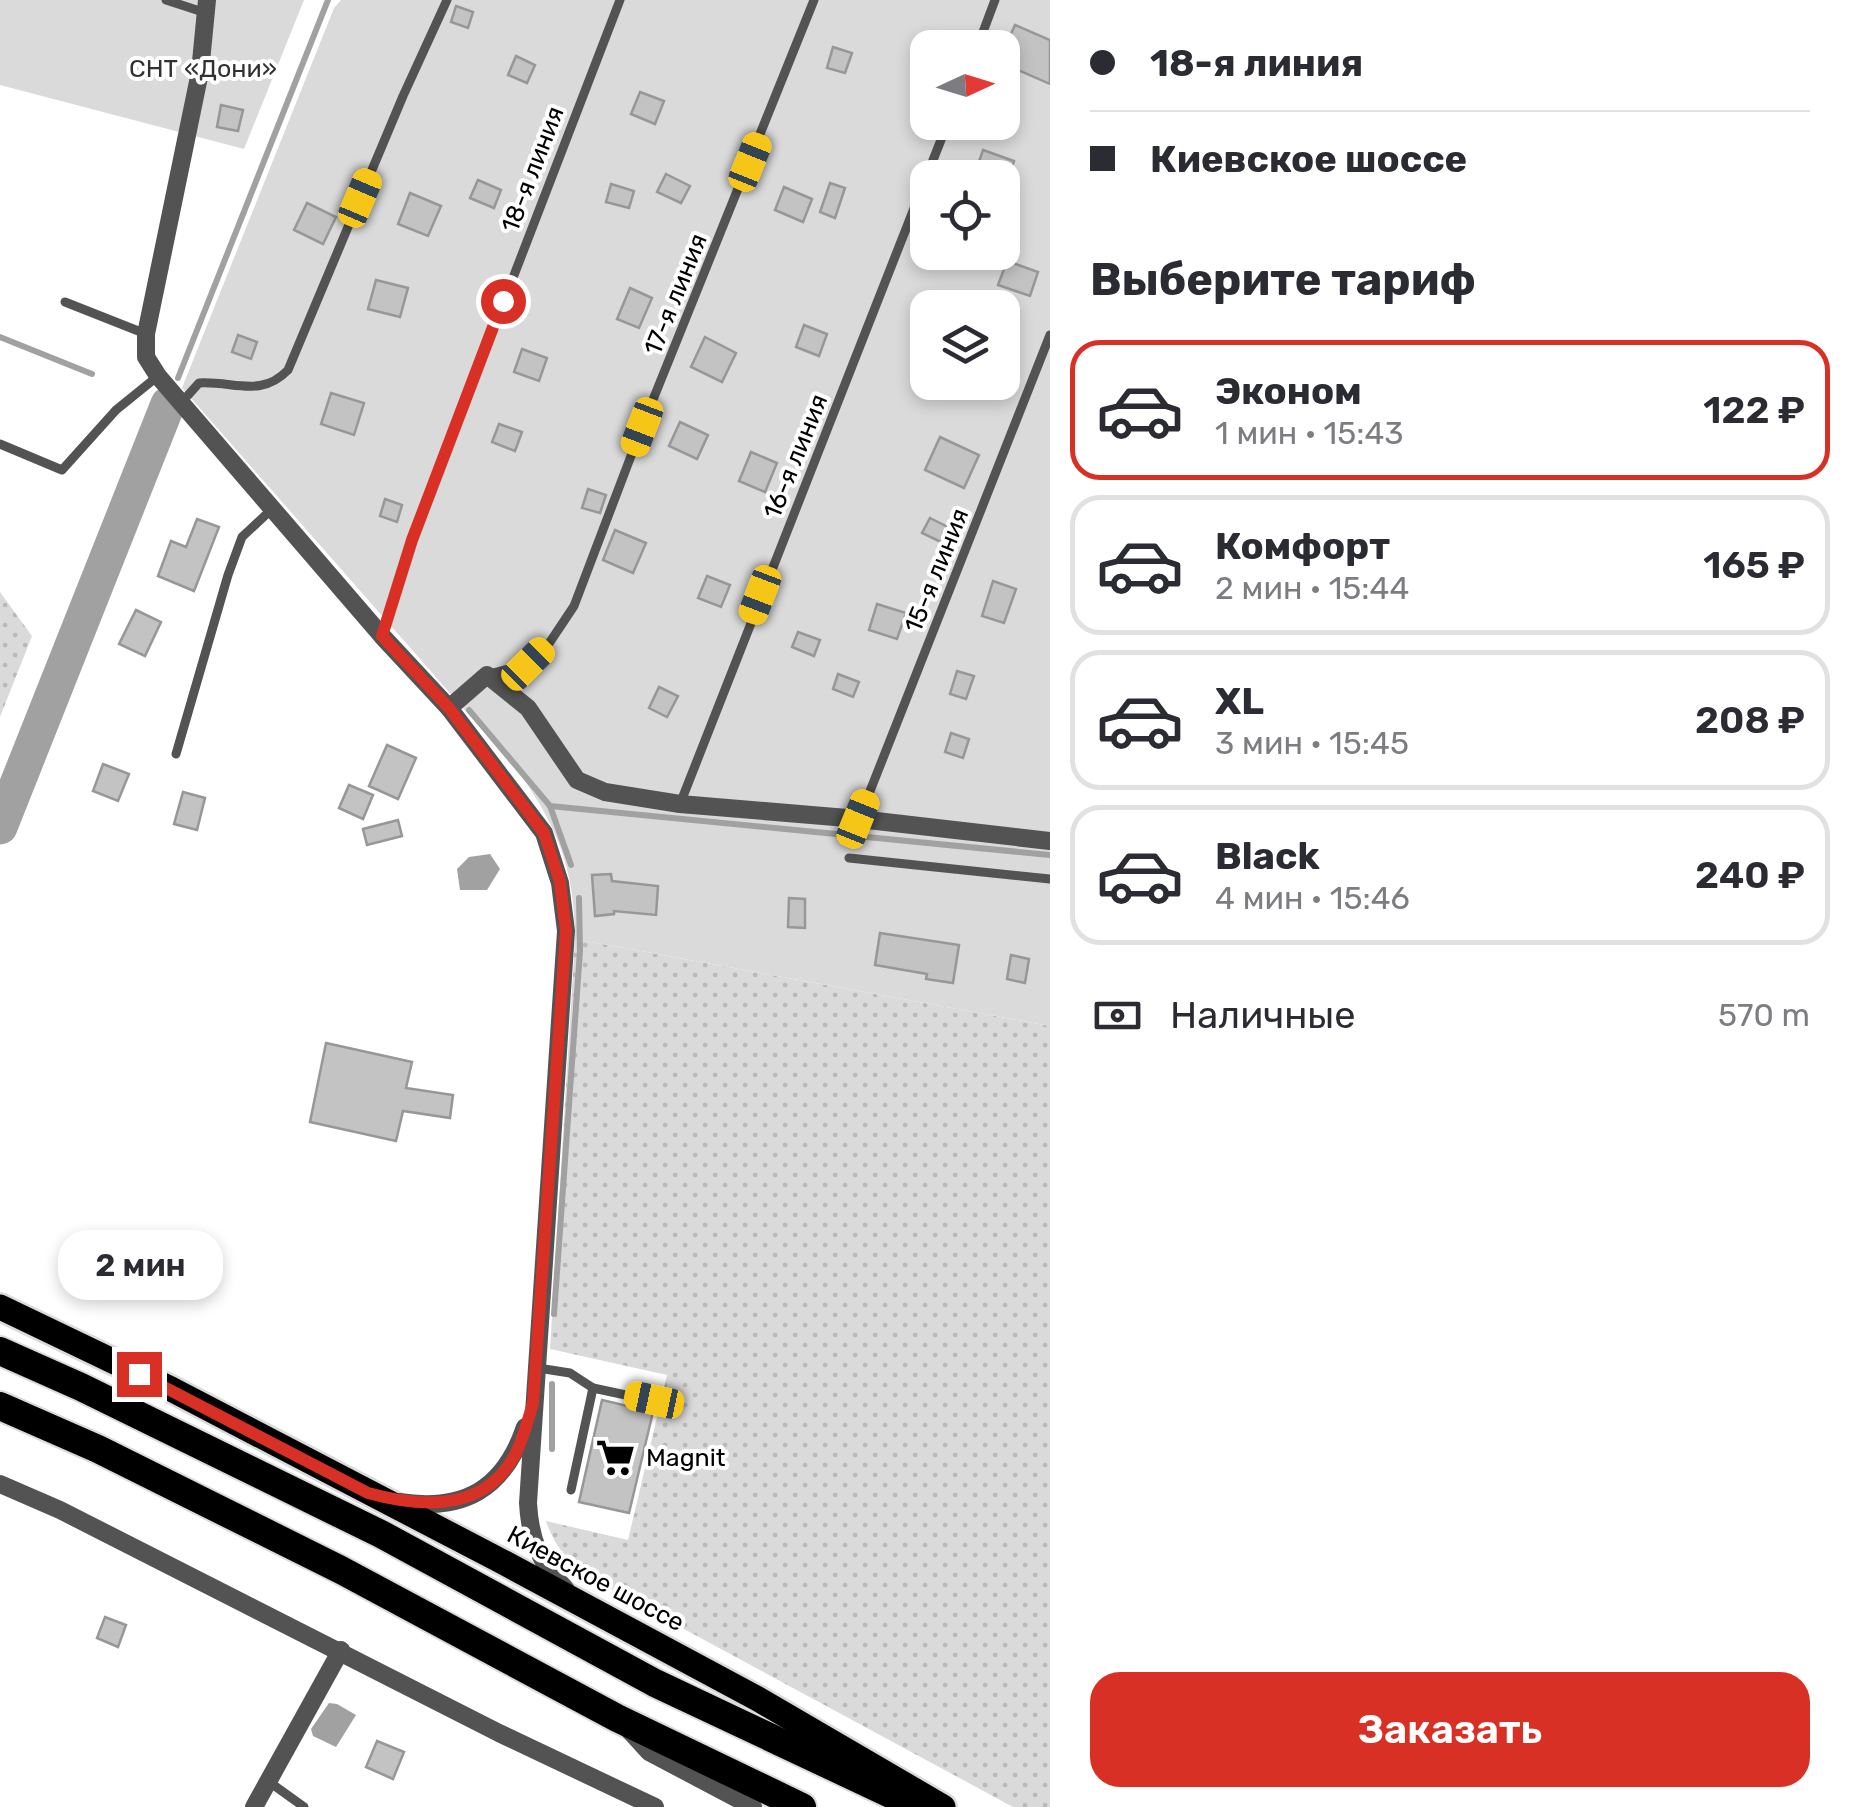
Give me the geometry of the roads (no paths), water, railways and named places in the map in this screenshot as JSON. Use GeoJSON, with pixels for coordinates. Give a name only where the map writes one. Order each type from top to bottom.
{"type":"FeatureCollection","features":[{"type":"Feature","properties":{"kind":"highway"},"geometry":{"type":"LineString","coordinates":[[0,1351],[82,1387],[380,1534],[655,1683],[918,1807]]}},
{"type":"Feature","properties":{"kind":"highway"},"geometry":{"type":"LineString","coordinates":[[0,1406],[98,1449],[341,1570],[617,1718],[802,1807]]}},
{"type":"Feature","properties":{"kind":"main road","name":"Киевское шоссе"},"geometry":{"type":"LineString","coordinates":[[0,1307],[171,1389],[583,1606],[758,1699],[943,1807]]}},
{"type":"Feature","properties":{"kind":"street"},"geometry":{"type":"LineString","coordinates":[[207,6],[200,72],[146,334],[146,357],[272,509],[449,708],[544,833],[560,882],[566,931],[528,1503],[532,1538],[542,1564],[583,1606]]}},
{"type":"Feature","properties":{"kind":"street"},"geometry":{"type":"LineString","coordinates":[[449,708],[486,675],[528,708],[577,780],[605,792],[680,804],[1050,841]]}},
{"type":"Feature","properties":{"kind":"street"},"geometry":{"type":"LineString","coordinates":[[368,1493],[419,1505],[474,1494],[508,1466],[533,1403]]}},
{"type":"Feature","properties":{"kind":"street"},"geometry":{"type":"LineString","coordinates":[[0,1484],[655,1807]]}},
{"type":"Feature","properties":{"kind":"street"},"geometry":{"type":"LineString","coordinates":[[254,1807],[340,1650]]}},
{"type":"Feature","properties":{"kind":"street"},"geometry":{"type":"LineString","coordinates":[[617,1718],[649,1752],[747,1804]]}},
{"type":"Feature","properties":{"kind":"lane"},"geometry":{"type":"LineString","coordinates":[[166,0],[207,6]]}},
{"type":"Feature","properties":{"kind":"lane"},"geometry":{"type":"LineString","coordinates":[[181,403],[199,383],[263,388],[277,382],[288,370],[448,0]]}},
{"type":"Feature","properties":{"kind":"lane","name":"18-я линия"},"geometry":{"type":"LineString","coordinates":[[382,636],[412,540],[620,0]]}},
{"type":"Feature","properties":{"kind":"lane","name":"17-я линия"},"geometry":{"type":"LineString","coordinates":[[486,675],[528,664],[550,642],[574,606],[814,0]]}},
{"type":"Feature","properties":{"kind":"lane"},"geometry":{"type":"LineString","coordinates":[[984,30],[995,0]]}},
{"type":"Feature","properties":{"kind":"lane","name":"16-я линия"},"geometry":{"type":"LineString","coordinates":[[680,804],[941,140]]}},
{"type":"Feature","properties":{"kind":"lane"},"geometry":{"type":"LineString","coordinates":[[65,302],[146,334]]}},
{"type":"Feature","properties":{"kind":"lane","name":"15-я линия"},"geometry":{"type":"LineString","coordinates":[[858,819],[1050,336]]}},
{"type":"Feature","properties":{"kind":"lane"},"geometry":{"type":"LineString","coordinates":[[0,444],[62,470],[116,410],[158,376]]}},
{"type":"Feature","properties":{"kind":"lane"},"geometry":{"type":"LineString","coordinates":[[176,754],[242,537],[272,509]]}},
{"type":"Feature","properties":{"kind":"lane"},"geometry":{"type":"LineString","coordinates":[[849,858],[1050,879]]}},
{"type":"Feature","properties":{"kind":"lane"},"geometry":{"type":"LineString","coordinates":[[536,1368],[570,1373],[593,1388],[654,1400]]}},
{"type":"Feature","properties":{"kind":"lane"},"geometry":{"type":"LineString","coordinates":[[571,1490],[593,1388]]}},
{"type":"Feature","properties":{"kind":"lane"},"geometry":{"type":"LineString","coordinates":[[268,1781],[304,1807]]}},
{"type":"Feature","properties":{"kind":"waterway"},"geometry":{"type":"LineString","coordinates":[[178,378],[328,0]]}},
{"type":"Feature","properties":{"kind":"waterway"},"geometry":{"type":"LineString","coordinates":[[0,337],[92,374]]}},
{"type":"Feature","properties":{"kind":"waterway"},"geometry":{"type":"LineString","coordinates":[[0,827],[168,404]]}},
{"type":"Feature","properties":{"kind":"waterway"},"geometry":{"type":"LineString","coordinates":[[469,710],[550,806],[571,865]]}},
{"type":"Feature","properties":{"kind":"waterway"},"geometry":{"type":"LineString","coordinates":[[550,806],[1050,855]]}},
{"type":"Feature","properties":{"kind":"waterway"},"geometry":{"type":"LineString","coordinates":[[554,1314],[580,951],[579,898]]}},
{"type":"Feature","properties":{"kind":"waterway"},"geometry":{"type":"LineString","coordinates":[[552,1384],[552,1449]]}},
{"type":"Feature","properties":{"kind":"place","name":"Magnit"},"geometry":{"type":"Point","coordinates":[616,1457]}},
{"type":"Feature","properties":{"kind":"park label","name":"СНТ «Дони»"},"geometry":{"type":"Point","coordinates":[203,68]}}]}
